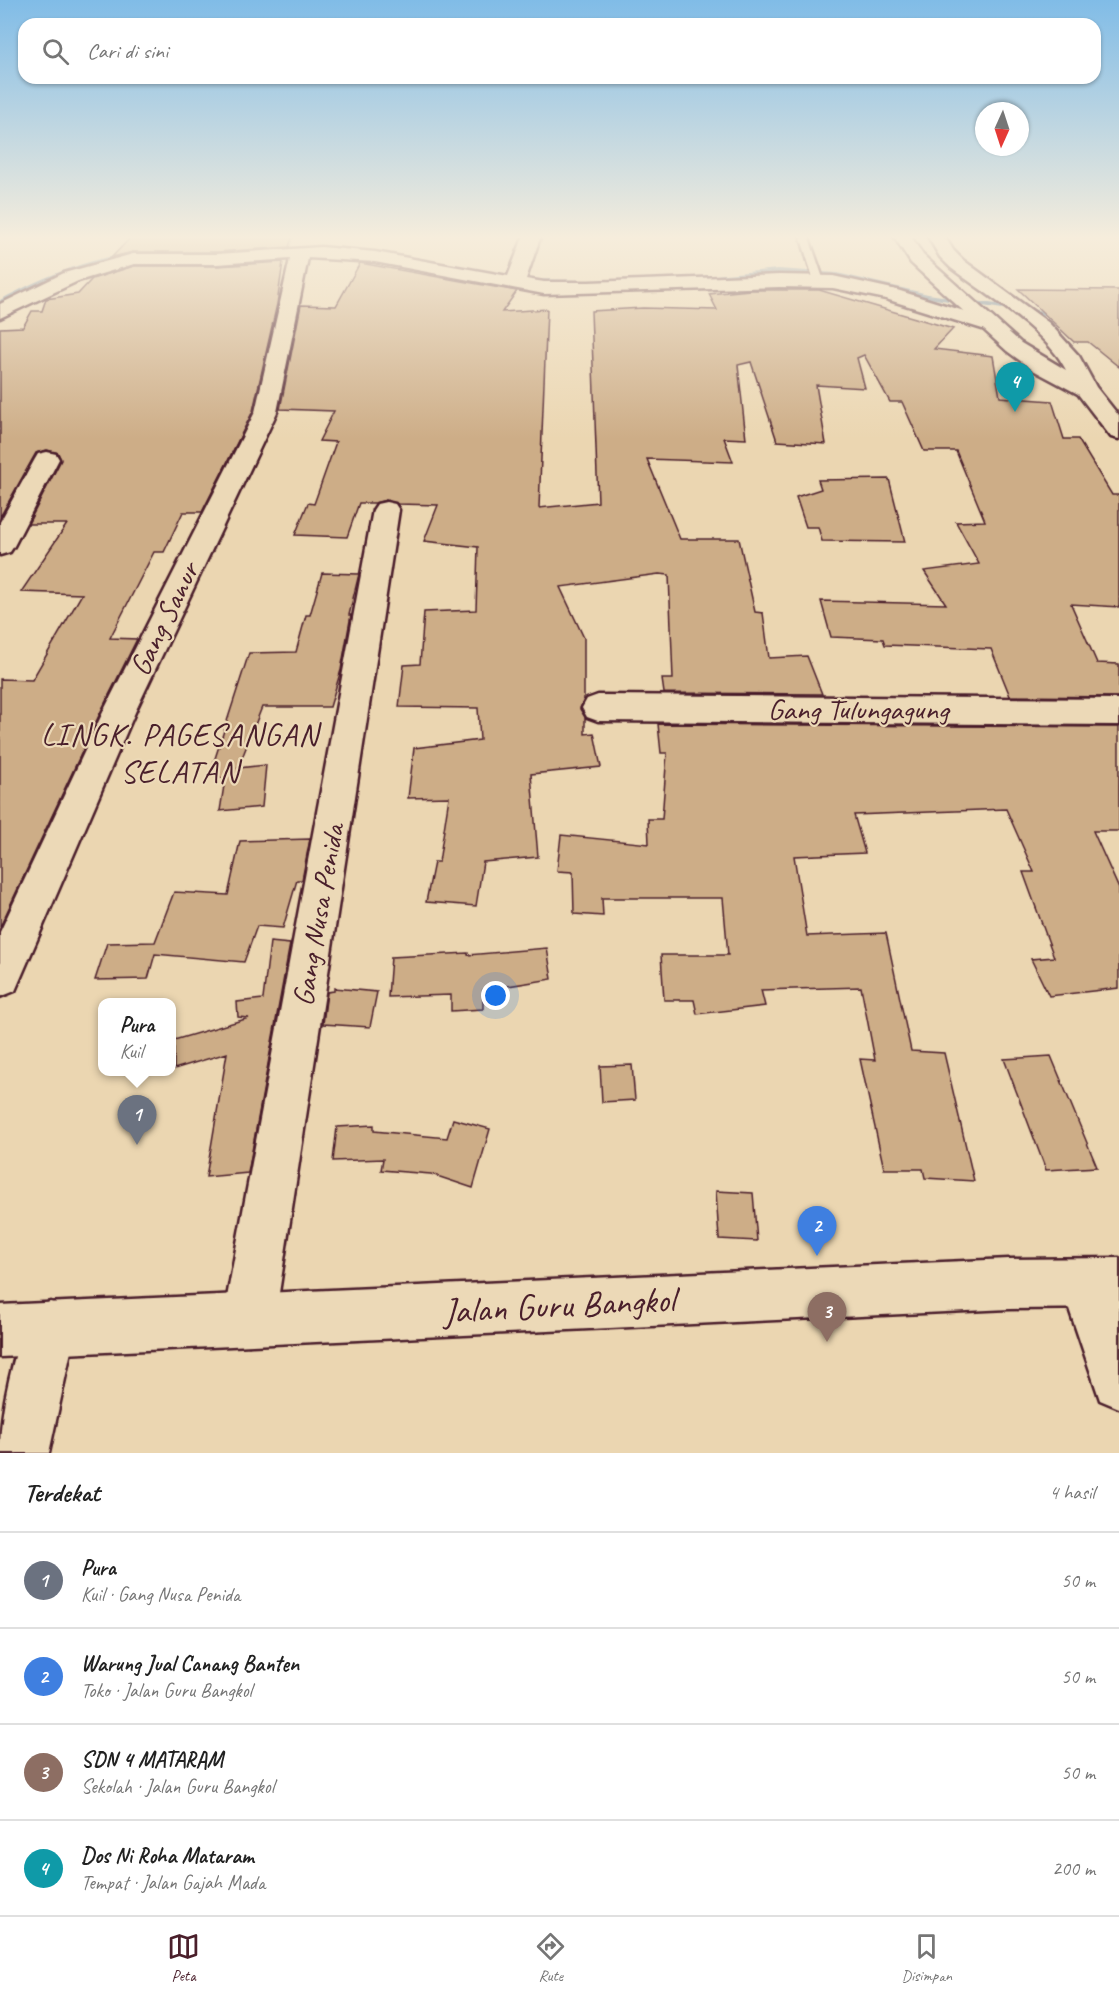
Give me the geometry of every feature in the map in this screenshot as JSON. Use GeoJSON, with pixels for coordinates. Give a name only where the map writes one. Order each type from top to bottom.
{"type":"FeatureCollection","features":[{"type":"Feature","properties":{"kind":"street"},"geometry":{"type":"LineString","coordinates":[[0,312],[19,303]]}},
{"type":"Feature","properties":{"kind":"street","name":"Gang Sanur"},"geometry":{"type":"LineString","coordinates":[[0,977],[120,710],[266,412],[290,303]]}},
{"type":"Feature","properties":{"kind":"street"},"geometry":{"type":"LineString","coordinates":[[916,303],[989,326]]}},
{"type":"Feature","properties":{"kind":"street"},"geometry":{"type":"LineString","coordinates":[[964,303],[1014,347],[1041,365],[1086,389]]}},
{"type":"Feature","properties":{"kind":"street"},"geometry":{"type":"LineString","coordinates":[[1009,303],[1042,327],[1072,360],[1086,389],[1119,432]]}},
{"type":"Feature","properties":{"kind":"street"},"geometry":{"type":"LineString","coordinates":[[0,546],[47,459]]}},
{"type":"Feature","properties":{"kind":"street","name":"Gang Nusa Penida"},"geometry":{"type":"LineString","coordinates":[[249,1319],[386,510]]}},
{"type":"Feature","properties":{"kind":"street","name":"Gang Tulungagung"},"geometry":{"type":"LineString","coordinates":[[598,708],[1119,711]]}},
{"type":"Feature","properties":{"kind":"street","name":"Jalan Guru Bangkol"},"geometry":{"type":"LineString","coordinates":[[25,1330],[1009,1284],[1102,1284]]}},
{"type":"Feature","properties":{"kind":"street"},"geometry":{"type":"LineString","coordinates":[[1102,1284],[1119,1381]]}},
{"type":"Feature","properties":{"kind":"street"},"geometry":{"type":"LineString","coordinates":[[21,1453],[25,1330]]}},
{"type":"Feature","properties":{"kind":"building"},"geometry":{"type":"Polygon","coordinates":[[[45,303],[277,303],[253,411],[202,512],[183,512],[164,552],[154,552],[110,638],[137,639],[0,927],[0,679],[32,680],[82,594],[21,592],[67,524],[28,524],[61,460],[58,453],[47,450],[36,453],[0,517],[0,328],[23,327],[32,311],[42,311],[45,303]]]}},
{"type":"Feature","properties":{"kind":"building"},"geometry":{"type":"Polygon","coordinates":[[[338,303],[509,303],[502,312],[547,309],[539,508],[598,502],[591,311],[643,308],[717,310],[713,303],[863,303],[953,329],[934,349],[993,356],[1000,397],[1052,401],[1064,439],[1078,439],[1112,495],[1119,495],[1119,607],[1071,604],[1097,663],[1119,664],[1119,697],[1010,696],[991,649],[885,645],[883,639],[831,637],[821,601],[946,604],[924,571],[979,564],[956,522],[985,521],[956,451],[924,451],[902,402],[890,402],[864,355],[857,358],[865,388],[816,385],[826,444],[777,441],[751,362],[738,365],[746,439],[724,438],[733,462],[647,459],[680,539],[739,539],[755,612],[763,613],[769,658],[807,656],[822,694],[664,693],[662,679],[673,679],[669,575],[659,574],[560,587],[584,638],[584,699],[580,709],[585,717],[585,734],[594,733],[601,767],[531,774],[538,857],[483,862],[476,906],[426,902],[434,862],[439,862],[449,797],[408,798],[414,748],[480,740],[478,708],[399,707],[404,665],[420,664],[424,612],[476,610],[478,547],[424,541],[438,505],[398,504],[386,500],[359,503],[347,537],[295,535],[308,503],[314,504],[336,442],[319,441],[334,411],[280,409],[301,305],[336,306],[338,303]]]}},
{"type":"Feature","properties":{"kind":"building"},"geometry":{"type":"Polygon","coordinates":[[[1033,303],[1119,303],[1119,367],[1088,342],[1074,342],[1033,303]]]}},
{"type":"Feature","properties":{"kind":"building"},"geometry":{"type":"Polygon","coordinates":[[[889,479],[905,542],[822,541],[818,527],[806,527],[796,497],[821,489],[818,480],[889,479]]]}},
{"type":"Feature","properties":{"kind":"building"},"geometry":{"type":"Polygon","coordinates":[[[322,573],[359,574],[349,615],[351,615],[341,670],[330,707],[262,707],[238,768],[266,765],[262,807],[220,811],[225,779],[210,774],[249,653],[296,652],[306,615],[310,615],[322,573]]]}},
{"type":"Feature","properties":{"kind":"building"},"geometry":{"type":"Polygon","coordinates":[[[658,724],[1119,727],[1119,831],[1093,831],[1119,889],[1119,988],[1049,996],[1031,959],[1054,957],[1023,872],[1034,872],[1006,809],[854,815],[865,853],[794,856],[807,936],[886,933],[911,1051],[944,1053],[974,1181],[925,1178],[923,1169],[884,1169],[860,1059],[875,1060],[861,987],[761,990],[765,1006],[697,1014],[694,1000],[664,1000],[661,955],[728,955],[723,898],[602,898],[603,916],[574,914],[573,872],[557,871],[561,835],[649,844],[648,819],[662,819],[667,753],[661,753],[658,724]]]}},
{"type":"Feature","properties":{"kind":"building"},"geometry":{"type":"Polygon","coordinates":[[[310,839],[302,880],[297,880],[283,928],[257,926],[244,962],[155,954],[148,979],[95,980],[107,943],[155,942],[174,892],[228,895],[240,841],[310,839]]]}},
{"type":"Feature","properties":{"kind":"building"},"geometry":{"type":"Polygon","coordinates":[[[270,942],[290,944],[248,1173],[206,1177],[227,1053],[176,1068],[176,1039],[249,1018],[238,1017],[237,1002],[263,999],[270,942]]]}},
{"type":"Feature","properties":{"kind":"building"},"geometry":{"type":"Polygon","coordinates":[[[547,948],[552,979],[483,990],[483,1009],[451,1011],[451,995],[388,997],[391,957],[468,953],[468,955],[547,948]]]}},
{"type":"Feature","properties":{"kind":"building"},"geometry":{"type":"Polygon","coordinates":[[[334,988],[377,992],[370,1027],[323,1024],[327,992],[334,991],[334,988]]]}},
{"type":"Feature","properties":{"kind":"building"},"geometry":{"type":"Polygon","coordinates":[[[1051,1056],[1097,1167],[1046,1170],[1004,1059],[1051,1056]]]}},
{"type":"Feature","properties":{"kind":"building"},"geometry":{"type":"Polygon","coordinates":[[[632,1065],[635,1100],[602,1102],[600,1066],[632,1065]]]}},
{"type":"Feature","properties":{"kind":"building"},"geometry":{"type":"Polygon","coordinates":[[[453,1119],[490,1129],[473,1188],[431,1174],[381,1170],[383,1159],[333,1161],[337,1127],[374,1125],[374,1131],[447,1138],[453,1119]]]}},
{"type":"Feature","properties":{"kind":"building"},"geometry":{"type":"Polygon","coordinates":[[[716,1191],[753,1193],[757,1241],[719,1239],[716,1191]]]}},
{"type":"Feature","properties":{"kind":"waterway"},"geometry":{"type":"LineString","coordinates":[[974,303],[1057,315]]}},
{"type":"Feature","properties":{"kind":"place","name":"Dos Ni Roha Mataram"},"geometry":{"type":"Point","coordinates":[1015,412]}},
{"type":"Feature","properties":{"kind":"place","name":"Pura"},"geometry":{"type":"Point","coordinates":[137,1145]}},
{"type":"Feature","properties":{"kind":"place","name":"Warung Jual Canang Banten"},"geometry":{"type":"Point","coordinates":[817,1256]}},
{"type":"Feature","properties":{"kind":"place","name":"SDN 4 MATARAM"},"geometry":{"type":"Point","coordinates":[827,1342]}},
{"type":"Feature","properties":{"kind":"district","name":"LINGK. PAGESANGAN SELATAN"},"geometry":{"type":"Point","coordinates":[180,752]}}]}
